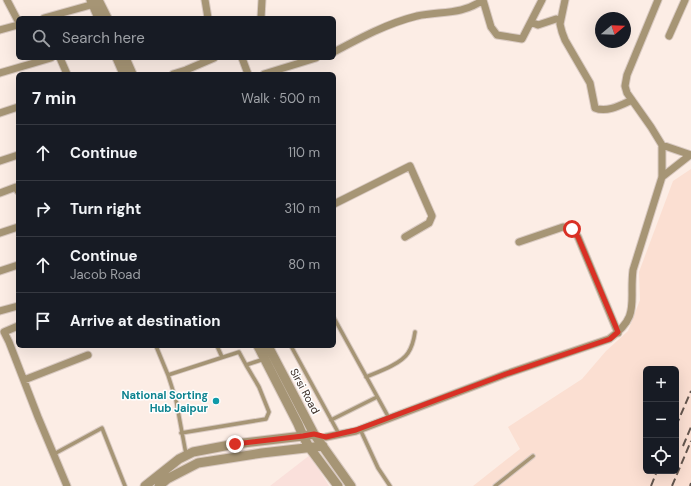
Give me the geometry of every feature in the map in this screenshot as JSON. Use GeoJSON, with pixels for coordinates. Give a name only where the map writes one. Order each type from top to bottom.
{"type":"FeatureCollection","features":[{"type":"Feature","properties":{"kind":"street"},"geometry":{"type":"LineString","coordinates":[[7,0],[16,17]]}},
{"type":"Feature","properties":{"kind":"street"},"geometry":{"type":"LineString","coordinates":[[205,0],[208,16]]}},
{"type":"Feature","properties":{"kind":"street"},"geometry":{"type":"LineString","coordinates":[[261,16],[262,0]]}},
{"type":"Feature","properties":{"kind":"street"},"geometry":{"type":"LineString","coordinates":[[336,51],[363,37],[394,24],[416,17],[463,10],[474,6],[483,0],[491,27],[498,34],[522,39],[542,0]]}},
{"type":"Feature","properties":{"kind":"street"},"geometry":{"type":"LineString","coordinates":[[565,0],[560,24],[562,32],[565,40],[590,82],[595,108],[610,108],[632,100]]}},
{"type":"Feature","properties":{"kind":"street"},"geometry":{"type":"LineString","coordinates":[[159,486],[167,479],[198,463],[309,447],[339,434],[360,429],[506,374],[610,339],[618,332],[628,320],[632,306],[631,281],[633,270],[662,177],[662,145],[651,126],[627,93],[625,86],[627,75],[658,0]]}},
{"type":"Feature","properties":{"kind":"street"},"geometry":{"type":"LineString","coordinates":[[669,36],[685,0]]}},
{"type":"Feature","properties":{"kind":"street"},"geometry":{"type":"LineString","coordinates":[[50,16],[96,2]]}},
{"type":"Feature","properties":{"kind":"street"},"geometry":{"type":"LineString","coordinates":[[96,2],[99,16]]}},
{"type":"Feature","properties":{"kind":"street"},"geometry":{"type":"LineString","coordinates":[[96,2],[106,16]]}},
{"type":"Feature","properties":{"kind":"street"},"geometry":{"type":"LineString","coordinates":[[531,22],[538,25],[556,19]]}},
{"type":"Feature","properties":{"kind":"street"},"geometry":{"type":"LineString","coordinates":[[0,30],[16,26]]}},
{"type":"Feature","properties":{"kind":"street"},"geometry":{"type":"LineString","coordinates":[[0,73],[44,60]]}},
{"type":"Feature","properties":{"kind":"street"},"geometry":{"type":"LineString","coordinates":[[61,60],[66,72]]}},
{"type":"Feature","properties":{"kind":"street"},"geometry":{"type":"LineString","coordinates":[[118,60],[123,72]]}},
{"type":"Feature","properties":{"kind":"street"},"geometry":{"type":"LineString","coordinates":[[126,60],[131,72]]}},
{"type":"Feature","properties":{"kind":"street"},"geometry":{"type":"LineString","coordinates":[[180,72],[209,60]]}},
{"type":"Feature","properties":{"kind":"street"},"geometry":{"type":"LineString","coordinates":[[243,60],[247,72]]}},
{"type":"Feature","properties":{"kind":"street"},"geometry":{"type":"LineString","coordinates":[[270,72],[310,60]]}},
{"type":"Feature","properties":{"kind":"street"},"geometry":{"type":"LineString","coordinates":[[21,67],[24,72]]}},
{"type":"Feature","properties":{"kind":"street"},"geometry":{"type":"LineString","coordinates":[[0,113],[16,108]]}},
{"type":"Feature","properties":{"kind":"street"},"geometry":{"type":"LineString","coordinates":[[662,145],[690,155]]}},
{"type":"Feature","properties":{"kind":"street"},"geometry":{"type":"LineString","coordinates":[[662,177],[690,155]]}},
{"type":"Feature","properties":{"kind":"street"},"geometry":{"type":"LineString","coordinates":[[0,161],[16,156]]}},
{"type":"Feature","properties":{"kind":"street"},"geometry":{"type":"LineString","coordinates":[[336,203],[410,166],[432,216],[429,224],[405,236]]}},
{"type":"Feature","properties":{"kind":"street"},"geometry":{"type":"LineString","coordinates":[[0,193],[16,189]]}},
{"type":"Feature","properties":{"kind":"street"},"geometry":{"type":"LineString","coordinates":[[519,242],[563,227],[572,229],[578,237],[618,332]]}},
{"type":"Feature","properties":{"kind":"street"},"geometry":{"type":"LineString","coordinates":[[0,233],[16,228]]}},
{"type":"Feature","properties":{"kind":"street"},"geometry":{"type":"LineString","coordinates":[[0,271],[16,266]]}},
{"type":"Feature","properties":{"kind":"street"},"geometry":{"type":"LineString","coordinates":[[0,311],[16,307]]}},
{"type":"Feature","properties":{"kind":"street"},"geometry":{"type":"LineString","coordinates":[[16,327],[4,332],[67,486]]}},
{"type":"Feature","properties":{"kind":"street","name":"Sirsi Road"},"geometry":{"type":"LineString","coordinates":[[259,348],[309,447],[338,486]]}},
{"type":"Feature","properties":{"kind":"street","name":"Sirsi Road"},"geometry":{"type":"LineString","coordinates":[[269,348],[314,434],[324,441],[351,486]]}},
{"type":"Feature","properties":{"kind":"street"},"geometry":{"type":"LineString","coordinates":[[24,380],[88,355]]}},
{"type":"Feature","properties":{"kind":"street"},"geometry":{"type":"LineString","coordinates":[[145,486],[186,454],[228,445],[314,434]]}},
{"type":"Feature","properties":{"kind":"lane"},"geometry":{"type":"LineString","coordinates":[[336,322],[389,418]]}},
{"type":"Feature","properties":{"kind":"lane"},"geometry":{"type":"LineString","coordinates":[[366,377],[388,368],[408,354],[415,332]]}},
{"type":"Feature","properties":{"kind":"lane"},"geometry":{"type":"LineString","coordinates":[[157,348],[176,400],[186,454]]}},
{"type":"Feature","properties":{"kind":"lane"},"geometry":{"type":"LineString","coordinates":[[217,348],[222,358]]}},
{"type":"Feature","properties":{"kind":"lane"},"geometry":{"type":"LineString","coordinates":[[292,348],[339,434]]}},
{"type":"Feature","properties":{"kind":"lane"},"geometry":{"type":"LineString","coordinates":[[168,375],[239,352],[259,387],[269,412],[266,419],[181,433]]}},
{"type":"Feature","properties":{"kind":"lane"},"geometry":{"type":"LineString","coordinates":[[246,365],[265,359]]}},
{"type":"Feature","properties":{"kind":"lane"},"geometry":{"type":"LineString","coordinates":[[331,420],[377,397]]}},
{"type":"Feature","properties":{"kind":"lane"},"geometry":{"type":"LineString","coordinates":[[54,454],[102,428],[125,486]]}},
{"type":"Feature","properties":{"kind":"lane"},"geometry":{"type":"LineString","coordinates":[[360,429],[378,468],[390,486]]}},
{"type":"Feature","properties":{"kind":"lane"},"geometry":{"type":"LineString","coordinates":[[496,486],[533,456]]}},
{"type":"Feature","properties":{"kind":"shaded area"},"geometry":{"type":"Polygon","coordinates":[[[691,169],[691,486],[473,486],[520,449],[508,427],[582,379],[606,351],[628,331],[640,300],[639,272],[673,181],[691,169]]]}},
{"type":"Feature","properties":{"kind":"shaded area"},"geometry":{"type":"Polygon","coordinates":[[[310,455],[329,486],[270,486],[310,455]]]}},
{"type":"Feature","properties":{"kind":"railway"},"geometry":{"type":"LineString","coordinates":[[679,419],[691,391]]}},
{"type":"Feature","properties":{"kind":"railway"},"geometry":{"type":"LineString","coordinates":[[683,446],[691,427]]}},
{"type":"Feature","properties":{"kind":"railway"},"geometry":{"type":"LineString","coordinates":[[672,486],[691,441]]}},
{"type":"Feature","properties":{"kind":"railway"},"geometry":{"type":"LineString","coordinates":[[651,486],[656,474]]}},
{"type":"Feature","properties":{"kind":"place","name":"National Sorting Hub Jaipur"},"geometry":{"type":"Point","coordinates":[216,401]}},
{"type":"Feature","properties":{"kind":"route"},"geometry":{"type":"LineString","coordinates":[[235,444],[314,434],[326,437],[356,430],[506,374],[610,339],[618,332],[578,237],[572,229]]}}]}
